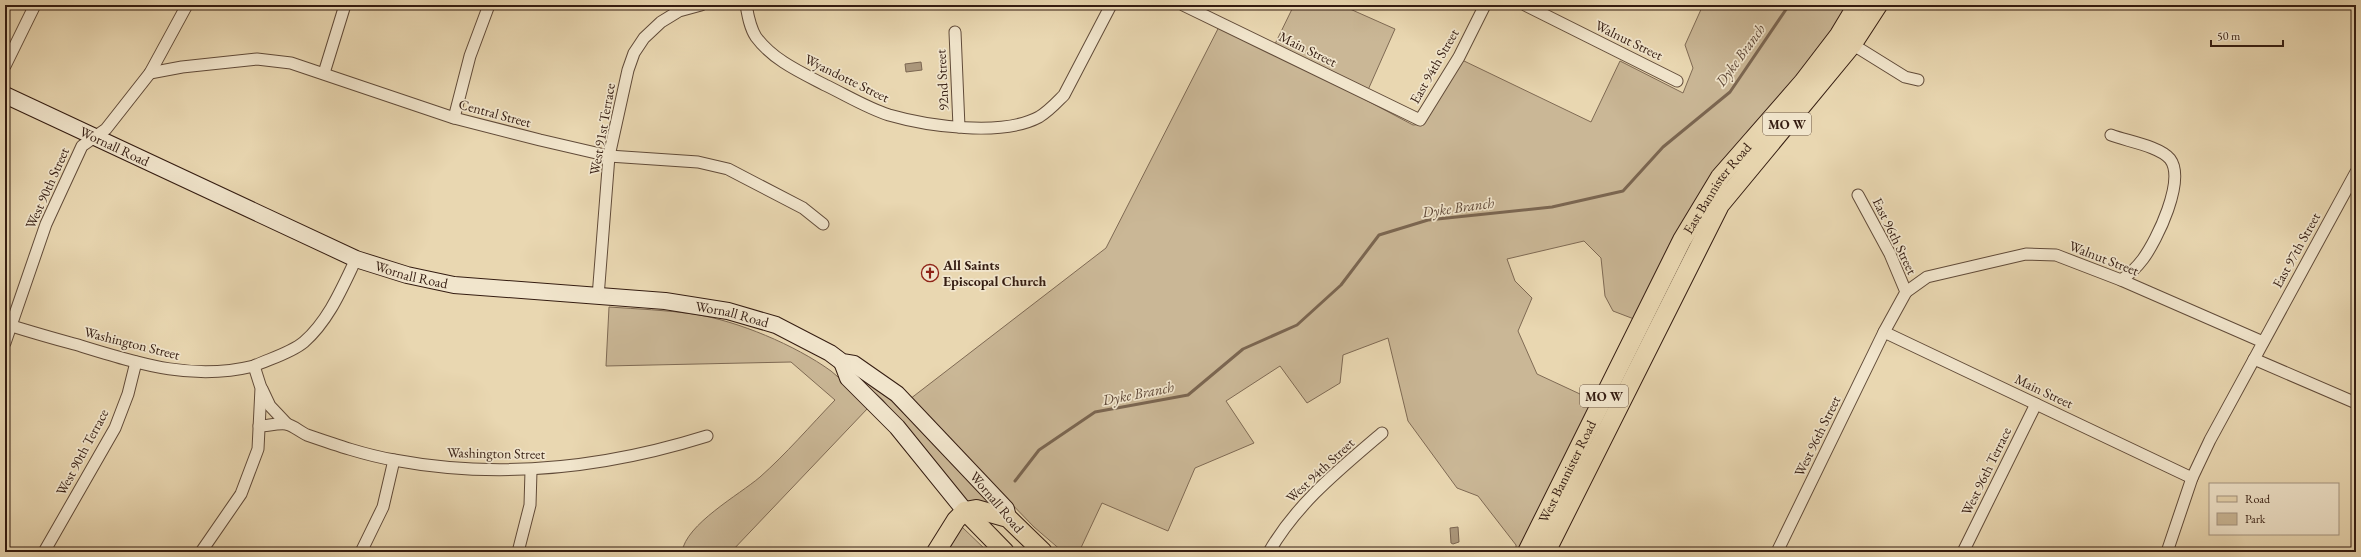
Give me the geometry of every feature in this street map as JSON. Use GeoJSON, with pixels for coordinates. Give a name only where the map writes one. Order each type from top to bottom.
{"type":"FeatureCollection","features":[{"type":"Feature","properties":{"kind":"main road","name":"East Bannister Road"},"geometry":{"type":"LineString","coordinates":[[1845,40],[1857,5]]}},
{"type":"Feature","properties":{"kind":"main road","name":"East Bannister Road"},"geometry":{"type":"LineString","coordinates":[[1690,243],[1845,40],[1878,5]]}},
{"type":"Feature","properties":{"kind":"main road","name":"Wornall Road"},"geometry":{"type":"LineString","coordinates":[[5,94],[356,259],[407,275],[454,285],[665,301],[710,307],[751,317],[783,328],[830,353],[842,362],[854,364],[897,394],[1006,509],[1008,518],[1036,549]]}},
{"type":"Feature","properties":{"kind":"main road","name":"West Bannister Road"},"geometry":{"type":"LineString","coordinates":[[1527,552],[1690,243]]}},
{"type":"Feature","properties":{"kind":"main road","name":"West Bannister Road"},"geometry":{"type":"LineString","coordinates":[[1546,552],[1690,243]]}},
{"type":"Feature","properties":{"kind":"main road","name":"Wornall Road"},"geometry":{"type":"LineString","coordinates":[[842,362],[848,378],[897,427],[965,511],[1005,552]]}},
{"type":"Feature","properties":{"kind":"main road"},"geometry":{"type":"LineString","coordinates":[[936,552],[956,520],[965,511],[976,509],[1008,518]]}},
{"type":"Feature","properties":{"kind":"street"},"geometry":{"type":"LineString","coordinates":[[5,66],[35,5]]}},
{"type":"Feature","properties":{"kind":"street","name":"West 90th Street"},"geometry":{"type":"LineString","coordinates":[[5,342],[8,324],[42,237],[61,190],[83,145],[106,129],[150,73],[187,5]]}},
{"type":"Feature","properties":{"kind":"street"},"geometry":{"type":"LineString","coordinates":[[324,73],[345,5]]}},
{"type":"Feature","properties":{"kind":"street"},"geometry":{"type":"LineString","coordinates":[[454,118],[470,56],[489,5]]}},
{"type":"Feature","properties":{"kind":"street","name":"West 91st Terrace"},"geometry":{"type":"LineString","coordinates":[[598,297],[609,156],[628,70],[634,53],[644,38],[661,22],[679,11],[702,5]]}},
{"type":"Feature","properties":{"kind":"street","name":"Wyandotte Street"},"geometry":{"type":"LineString","coordinates":[[746,5],[749,20],[755,36],[771,53],[807,76],[889,114],[936,125],[988,128],[1020,124],[1038,117],[1058,101],[1064,95],[1111,5]]}},
{"type":"Feature","properties":{"kind":"street","name":"Main Street"},"geometry":{"type":"LineString","coordinates":[[1183,5],[1420,120]]}},
{"type":"Feature","properties":{"kind":"street","name":"East 94th Street"},"geometry":{"type":"LineString","coordinates":[[1420,120],[1459,57],[1485,5]]}},
{"type":"Feature","properties":{"kind":"street","name":"Walnut Street"},"geometry":{"type":"LineString","coordinates":[[1525,5],[1677,81]]}},
{"type":"Feature","properties":{"kind":"street","name":"92nd Street"},"geometry":{"type":"LineString","coordinates":[[955,32],[959,127]]}},
{"type":"Feature","properties":{"kind":"street"},"geometry":{"type":"LineString","coordinates":[[1845,40],[1905,77],[1918,80]]}},
{"type":"Feature","properties":{"kind":"street","name":"Central Street"},"geometry":{"type":"LineString","coordinates":[[150,73],[182,67],[257,59],[291,63],[454,118],[609,156],[698,162],[728,169],[803,208],[824,224]]}},
{"type":"Feature","properties":{"kind":"street"},"geometry":{"type":"LineString","coordinates":[[2111,135],[2158,151],[2169,159],[2176,173],[2167,209],[2151,245],[2130,273],[2121,280]]}},
{"type":"Feature","properties":{"kind":"street","name":"East 97th Street"},"geometry":{"type":"LineString","coordinates":[[2254,359],[2356,172]]}},
{"type":"Feature","properties":{"kind":"street","name":"East 96th Street"},"geometry":{"type":"LineString","coordinates":[[1858,196],[1890,254],[1906,292],[1884,332]]}},
{"type":"Feature","properties":{"kind":"street","name":"Walnut Street"},"geometry":{"type":"LineString","coordinates":[[1906,292],[1927,277],[2032,254],[2056,255],[2121,280],[2263,342]]}},
{"type":"Feature","properties":{"kind":"street","name":"Washington Street"},"geometry":{"type":"LineString","coordinates":[[8,324],[136,362],[207,374],[254,366],[303,343],[336,302],[356,259]]}},
{"type":"Feature","properties":{"kind":"street","name":"Main Street"},"geometry":{"type":"LineString","coordinates":[[1884,332],[2192,478]]}},
{"type":"Feature","properties":{"kind":"street","name":"West 96th Street"},"geometry":{"type":"LineString","coordinates":[[1777,552],[1884,332]]}},
{"type":"Feature","properties":{"kind":"street"},"geometry":{"type":"LineString","coordinates":[[2167,552],[2192,478],[2210,440],[2254,359],[2356,403]]}},
{"type":"Feature","properties":{"kind":"street","name":"West 90th Terrace"},"geometry":{"type":"LineString","coordinates":[[44,552],[114,428],[128,394],[136,362]]}},
{"type":"Feature","properties":{"kind":"street","name":"Washington Street"},"geometry":{"type":"LineString","coordinates":[[254,366],[270,406],[287,424],[303,434],[394,460],[463,470],[531,471],[583,466],[625,459],[707,436]]}},
{"type":"Feature","properties":{"kind":"street"},"geometry":{"type":"LineString","coordinates":[[201,552],[241,494],[258,449],[262,388]]}},
{"type":"Feature","properties":{"kind":"street","name":"West 96th Terrace"},"geometry":{"type":"LineString","coordinates":[[1963,552],[2036,404]]}},
{"type":"Feature","properties":{"kind":"street"},"geometry":{"type":"LineString","coordinates":[[259,426],[287,424]]}},
{"type":"Feature","properties":{"kind":"street","name":"West 94th Street"},"geometry":{"type":"LineString","coordinates":[[1269,552],[1295,513],[1316,491],[1382,433]]}},
{"type":"Feature","properties":{"kind":"street"},"geometry":{"type":"LineString","coordinates":[[361,552],[383,507],[394,460]]}},
{"type":"Feature","properties":{"kind":"street"},"geometry":{"type":"LineString","coordinates":[[518,552],[530,505],[531,471]]}},
{"type":"Feature","properties":{"kind":"green space"},"geometry":{"type":"Polygon","coordinates":[[[1294,5],[1341,5],[1395,29],[1364,99],[1413,125],[1424,124],[1462,60],[1591,122],[1620,61],[1683,93],[1693,68],[1685,45],[1703,5],[1850,5],[1634,319],[1613,311],[1605,296],[1601,258],[1584,241],[1507,259],[1515,281],[1532,298],[1518,331],[1537,374],[1595,401],[1518,552],[1516,552],[1516,545],[1478,496],[1457,488],[1408,421],[1388,338],[1343,355],[1340,383],[1307,403],[1280,366],[1226,401],[1254,443],[1195,468],[1168,531],[1102,503],[1079,552],[1063,552],[1034,527],[910,399],[1106,248],[1223,19],[1275,44],[1294,5]]]}},
{"type":"Feature","properties":{"kind":"green space"},"geometry":{"type":"Polygon","coordinates":[[[609,307],[694,314],[711,317],[766,335],[801,352],[831,371],[851,389],[868,408],[731,552],[682,552],[686,541],[703,521],[770,468],[835,400],[791,362],[606,366],[609,307]]]}},
{"type":"Feature","properties":{"kind":"green space"},"geometry":{"type":"Polygon","coordinates":[[[848,369],[882,391],[992,504],[981,501],[966,503],[883,400],[848,369]]]}},
{"type":"Feature","properties":{"kind":"green space"},"geometry":{"type":"Polygon","coordinates":[[[962,527],[988,552],[943,552],[962,527]]]}},
{"type":"Feature","properties":{"kind":"shaded area"},"geometry":{"type":"Polygon","coordinates":[[[921,62],[922,70],[906,72],[905,64],[921,62]]]}},
{"type":"Feature","properties":{"kind":"shaded area"},"geometry":{"type":"Polygon","coordinates":[[[1458,527],[1459,542],[1453,544],[1451,543],[1450,528],[1458,527]]]}},
{"type":"Feature","properties":{"kind":"waterway","name":"Dyke Branch"},"geometry":{"type":"LineString","coordinates":[[1015,481],[1039,450],[1095,412],[1188,395],[1243,349],[1297,325],[1341,285],[1379,235],[1428,220],[1552,207],[1623,191],[1663,147],[1730,92],[1789,5]]}},
{"type":"Feature","properties":{"kind":"place","name":"All Saints Episcopal Church"},"geometry":{"type":"Point","coordinates":[930,273]}}]}
